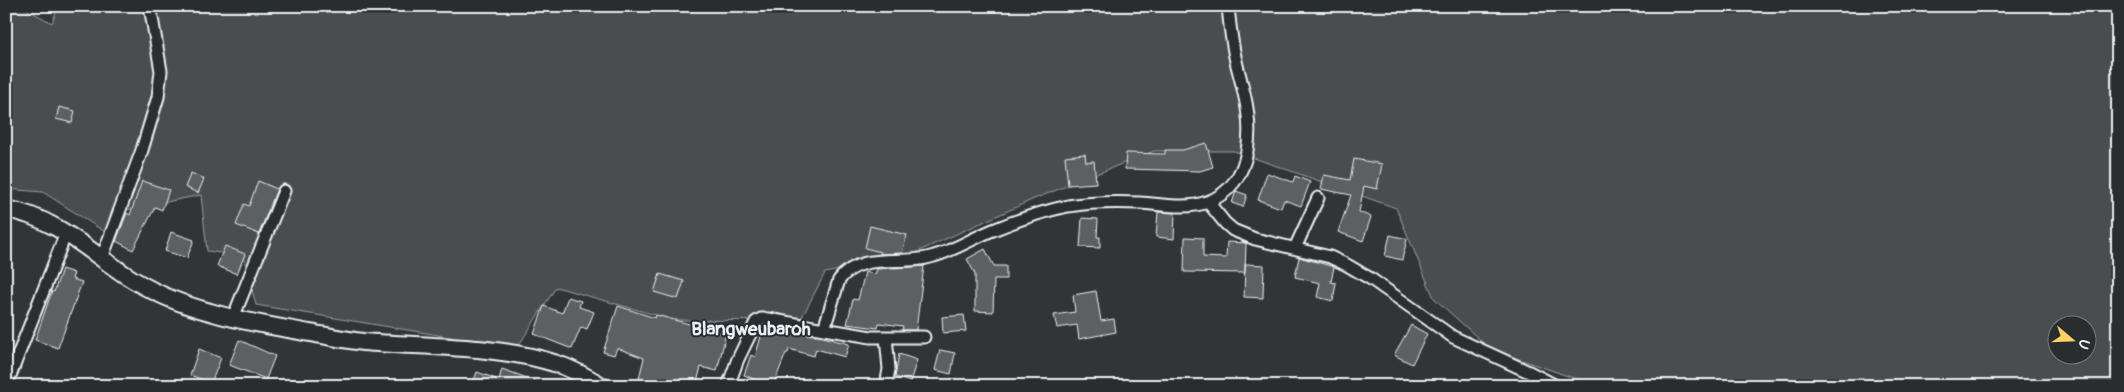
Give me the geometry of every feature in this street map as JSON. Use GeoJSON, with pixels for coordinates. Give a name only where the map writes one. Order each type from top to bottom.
{"type":"FeatureCollection","features":[{"type":"Feature","properties":{"kind":"street"},"geometry":{"type":"LineString","coordinates":[[102,258],[142,150],[158,97],[161,71],[150,6]]}},
{"type":"Feature","properties":{"kind":"street"},"geometry":{"type":"LineString","coordinates":[[824,329],[839,280],[843,274],[857,265],[874,261],[918,260],[935,256],[993,230],[1068,206],[1108,203],[1184,206],[1208,202],[1226,191],[1238,178],[1245,161],[1249,140],[1249,118],[1236,59],[1228,6]]}},
{"type":"Feature","properties":{"kind":"street"},"geometry":{"type":"LineString","coordinates":[[232,318],[284,191]]}},
{"type":"Feature","properties":{"kind":"street"},"geometry":{"type":"LineString","coordinates":[[1295,248],[1318,198]]}},
{"type":"Feature","properties":{"kind":"street"},"geometry":{"type":"LineString","coordinates":[[1208,202],[1233,230],[1256,239],[1330,257],[1348,265],[1453,337],[1556,386]]}},
{"type":"Feature","properties":{"kind":"street"},"geometry":{"type":"LineString","coordinates":[[6,209],[32,216],[66,233],[124,274],[161,296],[181,304],[232,318],[360,341],[530,356],[556,363],[580,373],[602,386]]}},
{"type":"Feature","properties":{"kind":"street"},"geometry":{"type":"LineString","coordinates":[[6,386],[66,233]]}},
{"type":"Feature","properties":{"kind":"street"},"geometry":{"type":"LineString","coordinates":[[728,386],[741,352],[756,322],[761,319],[864,336],[924,337]]}},
{"type":"Feature","properties":{"kind":"street"},"geometry":{"type":"LineString","coordinates":[[886,337],[889,369],[886,386]]}},
{"type":"Feature","properties":{"kind":"street"},"geometry":{"type":"LineString","coordinates":[[1762,386],[1817,386]]}},
{"type":"Feature","properties":{"kind":"shaded area"},"geometry":{"type":"Polygon","coordinates":[[[6,6],[21,6],[52,23],[58,6],[2118,6],[2118,386],[1588,386],[1588,383],[1490,349],[1434,298],[1396,208],[1234,151],[1154,151],[1034,199],[908,256],[825,273],[800,321],[673,320],[556,287],[517,348],[256,305],[243,256],[207,251],[201,195],[121,211],[105,232],[43,192],[6,189],[6,6]]]}},
{"type":"Feature","properties":{"kind":"building"},"geometry":{"type":"Polygon","coordinates":[[[59,107],[75,111],[72,123],[56,119],[59,107]]]}},
{"type":"Feature","properties":{"kind":"building"},"geometry":{"type":"Polygon","coordinates":[[[1206,143],[1213,167],[1200,171],[1125,169],[1126,153],[1165,154],[1165,150],[1183,150],[1206,143]]]}},
{"type":"Feature","properties":{"kind":"building"},"geometry":{"type":"Polygon","coordinates":[[[1085,154],[1086,162],[1094,161],[1096,183],[1068,185],[1065,156],[1085,154]]]}},
{"type":"Feature","properties":{"kind":"building"},"geometry":{"type":"Polygon","coordinates":[[[1354,159],[1382,164],[1377,189],[1364,186],[1359,212],[1371,217],[1363,241],[1338,232],[1351,195],[1321,189],[1324,175],[1350,180],[1354,159]]]}},
{"type":"Feature","properties":{"kind":"building"},"geometry":{"type":"Polygon","coordinates":[[[191,173],[204,179],[198,193],[185,187],[191,173]]]}},
{"type":"Feature","properties":{"kind":"building"},"geometry":{"type":"Polygon","coordinates":[[[1267,173],[1293,182],[1295,176],[1310,182],[1301,206],[1284,200],[1281,208],[1258,200],[1267,173]]]}},
{"type":"Feature","properties":{"kind":"building"},"geometry":{"type":"Polygon","coordinates":[[[142,181],[169,190],[162,210],[155,207],[133,250],[116,241],[127,213],[130,215],[142,181]]]}},
{"type":"Feature","properties":{"kind":"building"},"geometry":{"type":"Polygon","coordinates":[[[258,181],[277,189],[259,234],[236,225],[244,204],[249,206],[258,181]]]}},
{"type":"Feature","properties":{"kind":"building"},"geometry":{"type":"Polygon","coordinates":[[[1236,191],[1247,195],[1243,207],[1232,203],[1236,191]]]}},
{"type":"Feature","properties":{"kind":"building"},"geometry":{"type":"Polygon","coordinates":[[[1158,212],[1175,213],[1174,239],[1156,237],[1158,212]]]}},
{"type":"Feature","properties":{"kind":"building"},"geometry":{"type":"Polygon","coordinates":[[[1082,218],[1098,219],[1097,237],[1100,237],[1100,248],[1080,247],[1082,218]]]}},
{"type":"Feature","properties":{"kind":"building"},"geometry":{"type":"Polygon","coordinates":[[[870,226],[907,235],[902,253],[880,254],[881,252],[865,248],[870,226]]]}},
{"type":"Feature","properties":{"kind":"building"},"geometry":{"type":"Polygon","coordinates":[[[171,232],[194,240],[187,258],[165,251],[171,232]]]}},
{"type":"Feature","properties":{"kind":"building"},"geometry":{"type":"Polygon","coordinates":[[[1390,235],[1407,239],[1402,260],[1385,256],[1390,235]]]}},
{"type":"Feature","properties":{"kind":"building"},"geometry":{"type":"Polygon","coordinates":[[[1185,237],[1203,238],[1203,257],[1226,258],[1227,242],[1246,243],[1245,273],[1184,272],[1185,237]]]}},
{"type":"Feature","properties":{"kind":"building"},"geometry":{"type":"Polygon","coordinates":[[[225,246],[245,254],[237,274],[217,266],[225,246]]]}},
{"type":"Feature","properties":{"kind":"building"},"geometry":{"type":"Polygon","coordinates":[[[985,249],[994,266],[1006,266],[1006,279],[994,279],[993,312],[975,311],[975,274],[967,259],[985,249]]]}},
{"type":"Feature","properties":{"kind":"building"},"geometry":{"type":"Polygon","coordinates":[[[1299,257],[1334,267],[1331,282],[1336,283],[1333,301],[1317,297],[1320,283],[1295,277],[1299,257]]]}},
{"type":"Feature","properties":{"kind":"building"},"geometry":{"type":"Polygon","coordinates":[[[1245,264],[1264,265],[1263,298],[1244,297],[1245,264]]]}},
{"type":"Feature","properties":{"kind":"building"},"geometry":{"type":"Polygon","coordinates":[[[924,266],[916,330],[902,330],[903,326],[879,323],[878,328],[847,324],[853,299],[858,300],[865,272],[875,274],[877,269],[924,266]]]}},
{"type":"Feature","properties":{"kind":"building"},"geometry":{"type":"Polygon","coordinates":[[[62,269],[74,273],[72,279],[82,282],[58,348],[35,340],[52,291],[54,292],[62,269]]]}},
{"type":"Feature","properties":{"kind":"building"},"geometry":{"type":"Polygon","coordinates":[[[660,274],[684,281],[678,299],[654,292],[660,274]]]}},
{"type":"Feature","properties":{"kind":"building"},"geometry":{"type":"Polygon","coordinates":[[[1096,291],[1101,321],[1114,319],[1116,332],[1079,339],[1077,325],[1057,328],[1054,315],[1075,312],[1073,295],[1096,291]]]}},
{"type":"Feature","properties":{"kind":"building"},"geometry":{"type":"Polygon","coordinates":[[[568,297],[581,301],[579,307],[594,312],[587,329],[581,327],[572,349],[534,334],[544,306],[562,313],[568,297]]]}},
{"type":"Feature","properties":{"kind":"building"},"geometry":{"type":"Polygon","coordinates":[[[618,306],[655,318],[656,315],[726,334],[717,371],[701,367],[696,386],[667,386],[639,378],[644,358],[617,348],[614,355],[603,352],[618,306]]]}},
{"type":"Feature","properties":{"kind":"building"},"geometry":{"type":"Polygon","coordinates":[[[964,315],[966,331],[943,333],[942,317],[964,315]]]}},
{"type":"Feature","properties":{"kind":"building"},"geometry":{"type":"Polygon","coordinates":[[[1411,325],[1427,334],[1412,364],[1394,355],[1411,325]]]}},
{"type":"Feature","properties":{"kind":"building"},"geometry":{"type":"Polygon","coordinates":[[[764,326],[849,344],[845,357],[816,349],[814,356],[789,349],[773,386],[752,386],[754,379],[744,375],[751,355],[755,357],[764,326]]]}},
{"type":"Feature","properties":{"kind":"building"},"geometry":{"type":"Polygon","coordinates":[[[239,340],[275,356],[266,379],[229,365],[239,340]]]}},
{"type":"Feature","properties":{"kind":"building"},"geometry":{"type":"Polygon","coordinates":[[[199,349],[221,358],[211,383],[190,375],[199,349]]]}},
{"type":"Feature","properties":{"kind":"building"},"geometry":{"type":"Polygon","coordinates":[[[940,350],[955,353],[951,374],[935,370],[940,350]]]}},
{"type":"Feature","properties":{"kind":"building"},"geometry":{"type":"Polygon","coordinates":[[[899,354],[917,360],[910,382],[895,377],[899,354]]]}},
{"type":"Feature","properties":{"kind":"building"},"geometry":{"type":"Polygon","coordinates":[[[502,369],[544,384],[543,386],[472,386],[477,372],[499,380],[502,369]]]}},
{"type":"Feature","properties":{"kind":"district","name":"Blangweubaroh"},"geometry":{"type":"Point","coordinates":[751,328]}}]}
